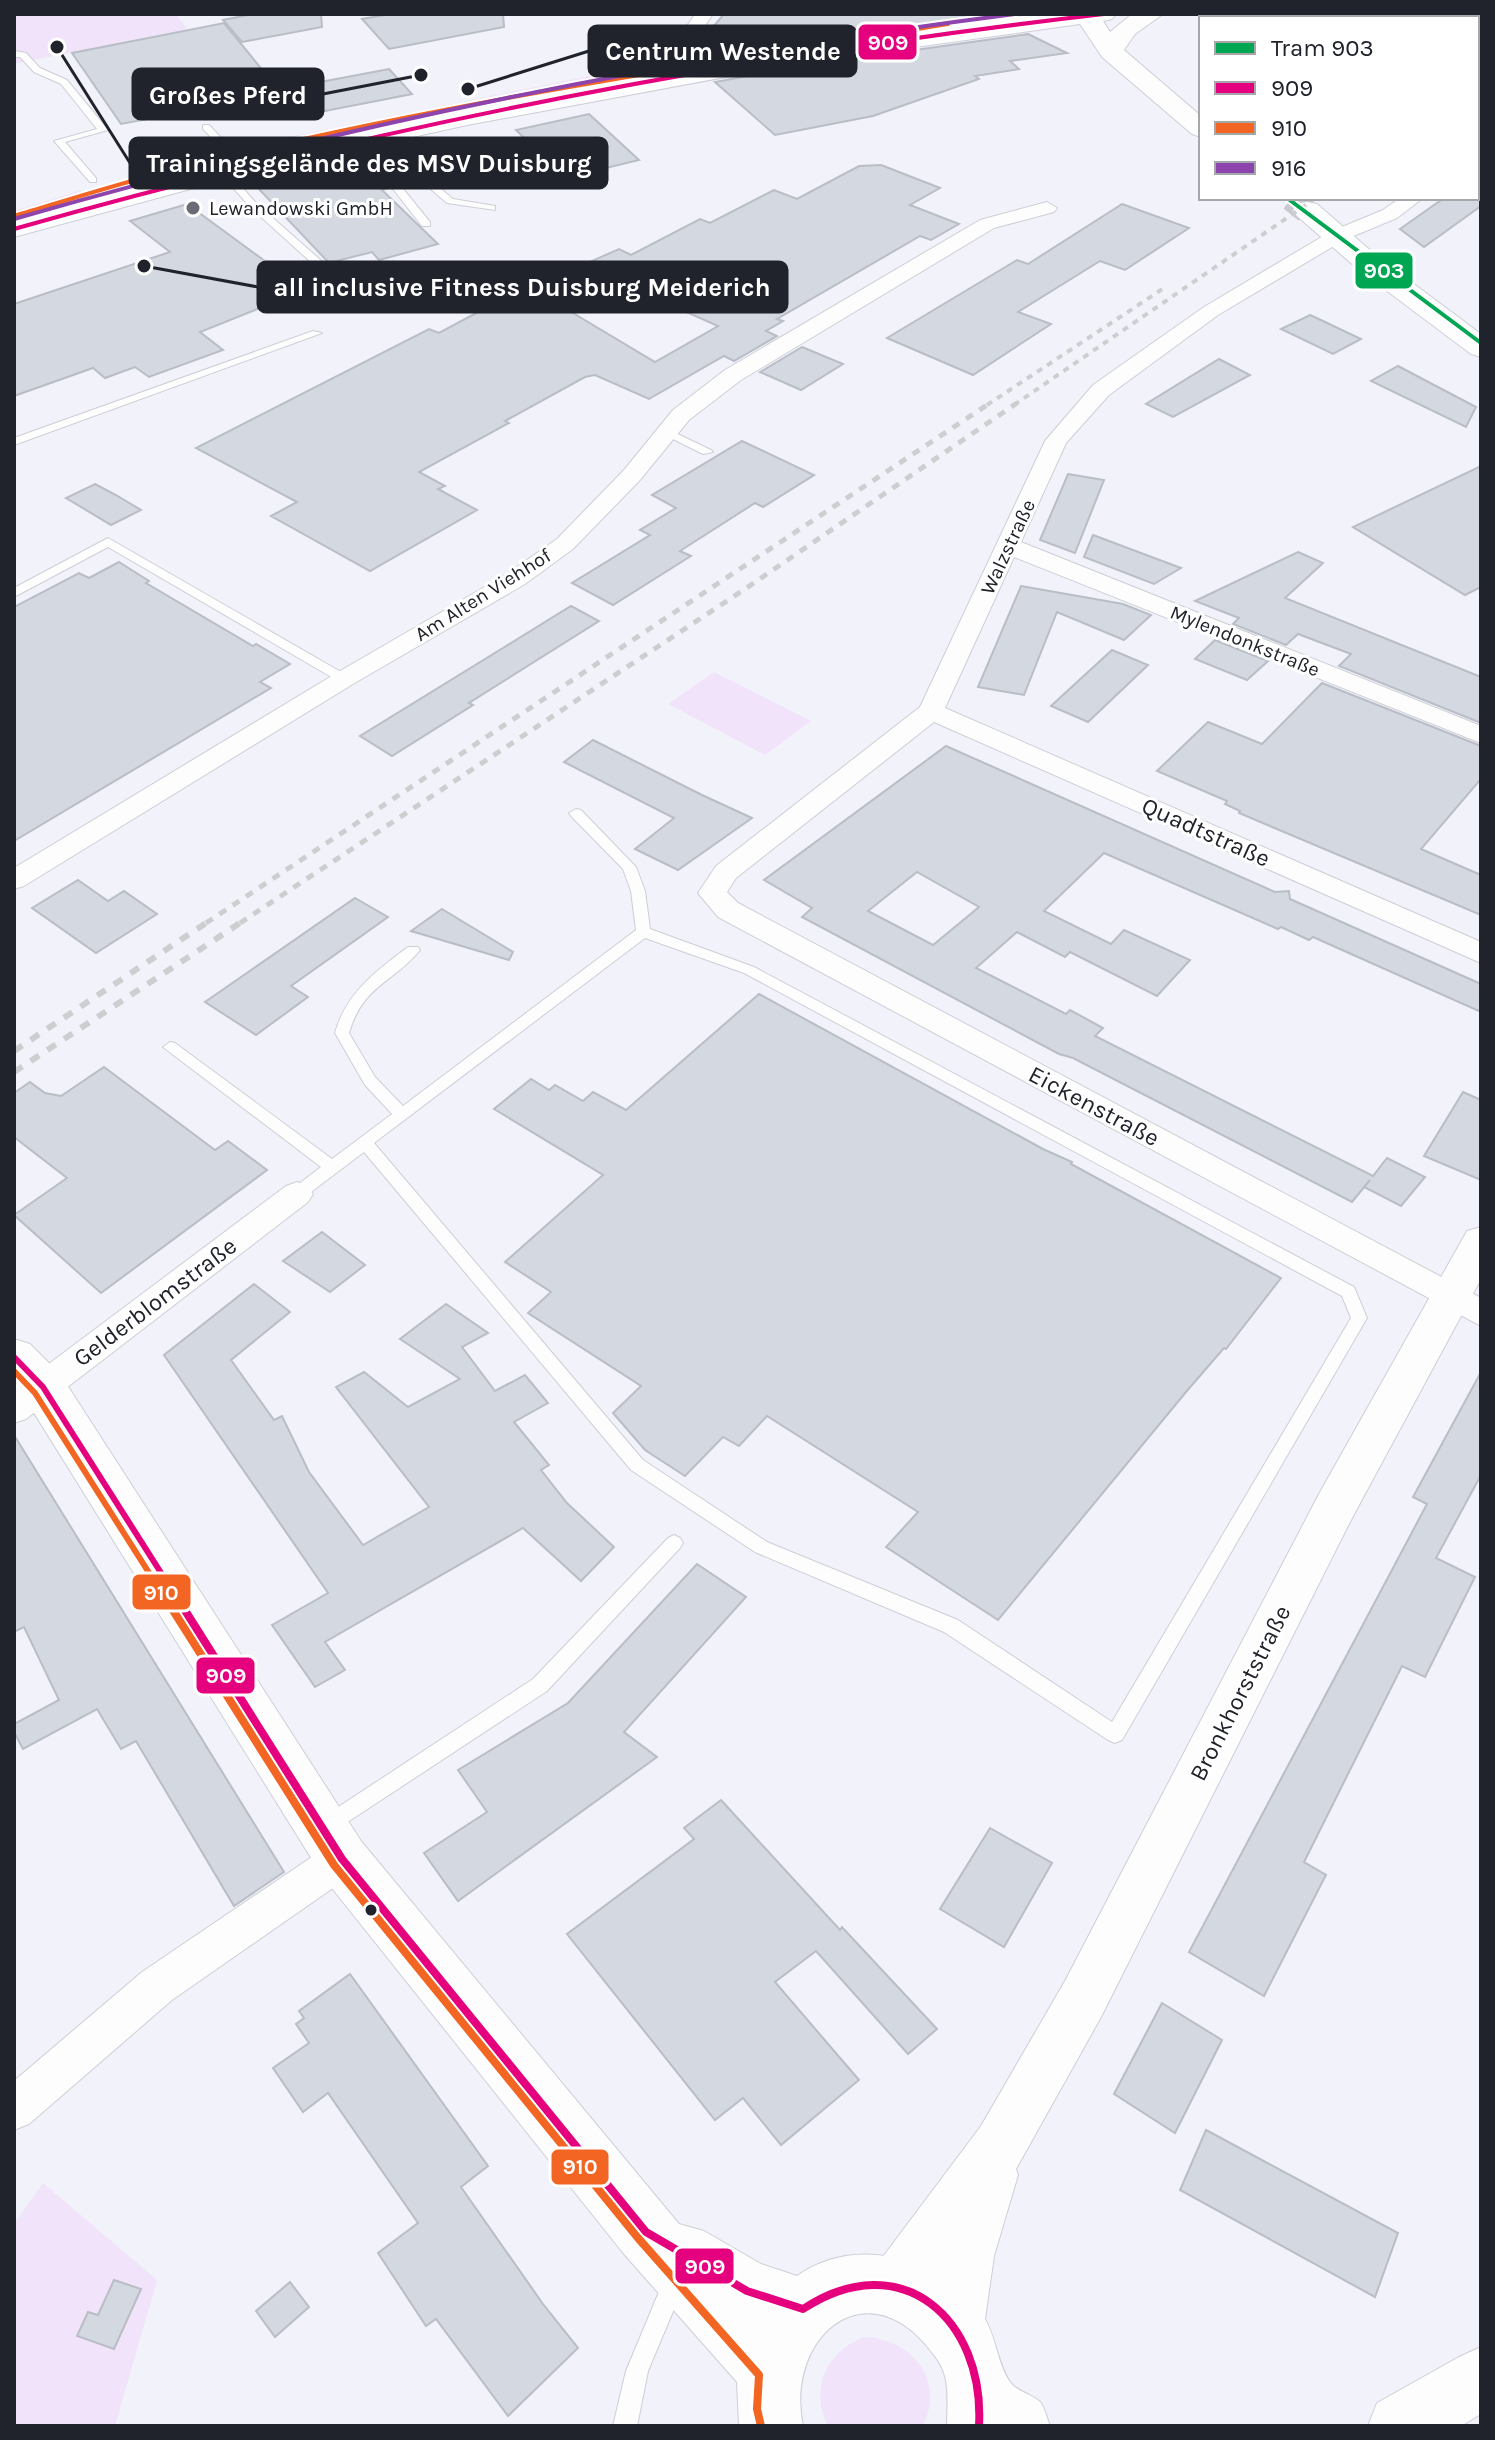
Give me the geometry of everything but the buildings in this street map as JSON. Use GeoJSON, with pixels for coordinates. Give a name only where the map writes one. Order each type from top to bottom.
{"type":"FeatureCollection","features":[{"type":"Feature","properties":{"kind":"main road"},"geometry":{"type":"LineString","coordinates":[[14,229],[99,191],[217,148],[564,76],[947,14]]}},
{"type":"Feature","properties":{"kind":"main road"},"geometry":{"type":"LineString","coordinates":[[1111,52],[1114,41],[1126,27],[1151,14]]}},
{"type":"Feature","properties":{"kind":"main road"},"geometry":{"type":"LineString","coordinates":[[217,148],[359,140],[803,54],[1093,15],[1111,52]]}},
{"type":"Feature","properties":{"kind":"main road"},"geometry":{"type":"LineString","coordinates":[[1005,26],[1063,29],[1111,52],[1199,127]]}},
{"type":"Feature","properties":{"kind":"main road"},"geometry":{"type":"LineString","coordinates":[[14,205],[99,191]]}},
{"type":"Feature","properties":{"kind":"main road"},"geometry":{"type":"LineString","coordinates":[[1310,211],[1481,328]]}},
{"type":"Feature","properties":{"kind":"main road"},"geometry":{"type":"LineString","coordinates":[[1342,233],[1481,348]]}},
{"type":"Feature","properties":{"kind":"main road"},"geometry":{"type":"LineString","coordinates":[[24,1385],[332,1843],[663,2251],[770,2399]]}},
{"type":"Feature","properties":{"kind":"main road"},"geometry":{"type":"LineString","coordinates":[[663,2251],[747,2291],[803,2309]]}},
{"type":"Feature","properties":{"kind":"main road"},"geometry":{"type":"LineString","coordinates":[[770,2399],[781,2337],[803,2309],[831,2290],[863,2283],[896,2286],[929,2301],[956,2326],[974,2361],[993,2418]]}},
{"type":"Feature","properties":{"kind":"main road"},"geometry":{"type":"LineString","coordinates":[[1400,2426],[1481,2379]]}},
{"type":"Feature","properties":{"kind":"street"},"geometry":{"type":"LineString","coordinates":[[522,106],[633,76],[681,55],[704,14]]}},
{"type":"Feature","properties":{"kind":"street","name":"Walzstraße"},"geometry":{"type":"LineString","coordinates":[[712,893],[726,872],[931,711],[1056,441],[1101,390],[1211,311],[1342,233],[1390,214],[1410,200]]}},
{"type":"Feature","properties":{"kind":"street","name":"Am Alten Viehhof"},"geometry":{"type":"LineString","coordinates":[[14,880],[344,679],[516,579],[565,544],[681,415],[733,375],[987,224],[1047,208]]}},
{"type":"Feature","properties":{"kind":"street","name":"Mylendonkstraße"},"geometry":{"type":"LineString","coordinates":[[1009,546],[1481,735]]}},
{"type":"Feature","properties":{"kind":"street","name":"Quadtstraße"},"geometry":{"type":"LineString","coordinates":[[931,711],[1481,953]]}},
{"type":"Feature","properties":{"kind":"street","name":"Eickenstraße"},"geometry":{"type":"LineString","coordinates":[[712,893],[728,910],[742,918],[1466,1305]]}},
{"type":"Feature","properties":{"kind":"street","name":"Gelderblomstraße"},"geometry":{"type":"LineString","coordinates":[[24,1385],[297,1194]]}},
{"type":"Feature","properties":{"kind":"street","name":"Bronkhorststraße"},"geometry":{"type":"LineString","coordinates":[[896,2286],[1000,2145],[1083,1999],[1335,1507],[1466,1305],[1481,1242]]}},
{"type":"Feature","properties":{"kind":"street"},"geometry":{"type":"LineString","coordinates":[[14,2109],[157,1986],[332,1843]]}},
{"type":"Feature","properties":{"kind":"street","name":"Bronkhorststraße"},"geometry":{"type":"LineString","coordinates":[[956,2326],[966,2256],[1000,2145]]}},
{"type":"Feature","properties":{"kind":"lane"},"geometry":{"type":"LineString","coordinates":[[14,54],[23,55],[37,70],[64,82],[103,130],[59,141],[99,191]]}},
{"type":"Feature","properties":{"kind":"lane"},"geometry":{"type":"LineString","coordinates":[[388,134],[430,184],[450,201],[492,208]]}},
{"type":"Feature","properties":{"kind":"lane"},"geometry":{"type":"LineString","coordinates":[[359,140],[426,224]]}},
{"type":"Feature","properties":{"kind":"lane"},"geometry":{"type":"LineString","coordinates":[[217,148],[254,206],[338,281]]}},
{"type":"Feature","properties":{"kind":"lane"},"geometry":{"type":"LineString","coordinates":[[14,442],[317,333]]}},
{"type":"Feature","properties":{"kind":"lane"},"geometry":{"type":"LineString","coordinates":[[667,432],[707,452]]}},
{"type":"Feature","properties":{"kind":"lane"},"geometry":{"type":"LineString","coordinates":[[14,593],[108,542],[344,679]]}},
{"type":"Feature","properties":{"kind":"lane"},"geometry":{"type":"LineString","coordinates":[[576,813],[629,867],[638,891],[643,932]]}},
{"type":"Feature","properties":{"kind":"lane"},"geometry":{"type":"LineString","coordinates":[[297,1194],[643,932]]}},
{"type":"Feature","properties":{"kind":"lane"},"geometry":{"type":"LineString","coordinates":[[366,1144],[637,1465],[761,1547],[951,1626],[1115,1734],[1359,1318],[1348,1292],[749,970],[643,932]]}},
{"type":"Feature","properties":{"kind":"lane"},"geometry":{"type":"LineString","coordinates":[[403,1116],[370,1081],[342,1033],[345,1016],[357,996],[413,950]]}},
{"type":"Feature","properties":{"kind":"lane"},"geometry":{"type":"LineString","coordinates":[[170,1047],[333,1168]]}},
{"type":"Feature","properties":{"kind":"lane"},"geometry":{"type":"LineString","coordinates":[[332,1843],[540,1685],[674,1543]]}},
{"type":"Feature","properties":{"kind":"lane"},"geometry":{"type":"LineString","coordinates":[[625,2426],[663,2251]]}},
{"type":"Feature","properties":{"kind":"shaded area"},"geometry":{"type":"Polygon","coordinates":[[[14,14],[176,14],[187,29],[14,64],[14,14]]]}},
{"type":"Feature","properties":{"kind":"shaded area"},"geometry":{"type":"Polygon","coordinates":[[[978,14],[1051,14],[737,63],[730,56],[978,14]]]}},
{"type":"Feature","properties":{"kind":"shaded area"},"geometry":{"type":"Polygon","coordinates":[[[595,75],[609,78],[600,83],[361,132],[156,185],[140,171],[263,142],[595,75]]]}},
{"type":"Feature","properties":{"kind":"shaded area"},"geometry":{"type":"Polygon","coordinates":[[[79,191],[93,191],[98,195],[14,224],[14,211],[79,191]]]}},
{"type":"Feature","properties":{"kind":"shaded area"},"geometry":{"type":"Polygon","coordinates":[[[714,672],[811,721],[765,755],[668,704],[714,672]]]}},
{"type":"Feature","properties":{"kind":"shaded area"},"geometry":{"type":"Polygon","coordinates":[[[43,2183],[157,2280],[115,2426],[14,2426],[14,2224],[43,2183]]]}},
{"type":"Feature","properties":{"kind":"shaded area"},"geometry":{"type":"Polygon","coordinates":[[[864,2337],[897,2345],[920,2365],[930,2393],[923,2426],[828,2426],[820,2399],[825,2373],[840,2352],[864,2337]]]}},
{"type":"Feature","properties":{"kind":"tunnel"},"geometry":{"type":"LineString","coordinates":[[1294,200],[1307,210]]}},
{"type":"Feature","properties":{"kind":"railway"},"geometry":{"type":"LineString","coordinates":[[1014,405],[1313,200]]}},
{"type":"Feature","properties":{"kind":"railway"},"geometry":{"type":"LineString","coordinates":[[987,405],[1164,288]]}},
{"type":"Feature","properties":{"kind":"railway"},"geometry":{"type":"LineString","coordinates":[[206,923],[990,403]]}},
{"type":"Feature","properties":{"kind":"railway"},"geometry":{"type":"LineString","coordinates":[[240,923],[745,589],[1017,403]]}},
{"type":"Feature","properties":{"kind":"railway"},"geometry":{"type":"LineString","coordinates":[[14,1072],[243,921]]}},
{"type":"Feature","properties":{"kind":"railway"},"geometry":{"type":"LineString","coordinates":[[14,1051],[206,923]]}},
{"type":"Feature","properties":{"kind":"tram line","name":"903"},"geometry":{"type":"LineString","coordinates":[[1290,200],[1481,343]]}},
{"type":"Feature","properties":{"kind":"transit line","name":"916"},"geometry":{"type":"LineString","coordinates":[[14,219],[231,160],[450,111],[753,54],[1015,14]]}},
{"type":"Feature","properties":{"kind":"transit line","name":"909"},"geometry":{"type":"LineString","coordinates":[[14,229],[158,189],[304,154],[596,92],[850,48],[1104,14]]}},
{"type":"Feature","properties":{"kind":"transit line","name":"910"},"geometry":{"type":"LineString","coordinates":[[17,215],[190,165],[366,125],[542,91],[948,24]]}},
{"type":"Feature","properties":{"kind":"transit line","name":"909"},"geometry":{"type":"LineString","coordinates":[[14,1357],[43,1387],[342,1859],[646,2232],[747,2291],[803,2309],[820,2298],[852,2285],[874,2283],[913,2293],[945,2318],[968,2352],[978,2385],[979,2426]]}},
{"type":"Feature","properties":{"kind":"transit line","name":"910"},"geometry":{"type":"LineString","coordinates":[[14,1371],[35,1393],[334,1865],[638,2238],[759,2375],[757,2409],[761,2426]]}},
{"type":"Feature","properties":{"kind":"place","name":"Trainingsgelände des MSV Duisburg"},"geometry":{"type":"Point","coordinates":[57,47]}},
{"type":"Feature","properties":{"kind":"place","name":"Großes Pferd"},"geometry":{"type":"Point","coordinates":[421,75]}},
{"type":"Feature","properties":{"kind":"place","name":"Centrum Westende"},"geometry":{"type":"Point","coordinates":[468,89]}},
{"type":"Feature","properties":{"kind":"place","name":"Lewandowski GmbH"},"geometry":{"type":"Point","coordinates":[193,208]}},
{"type":"Feature","properties":{"kind":"place","name":"all inclusive Fitness Duisburg Meiderich"},"geometry":{"type":"Point","coordinates":[144,266]}}]}
